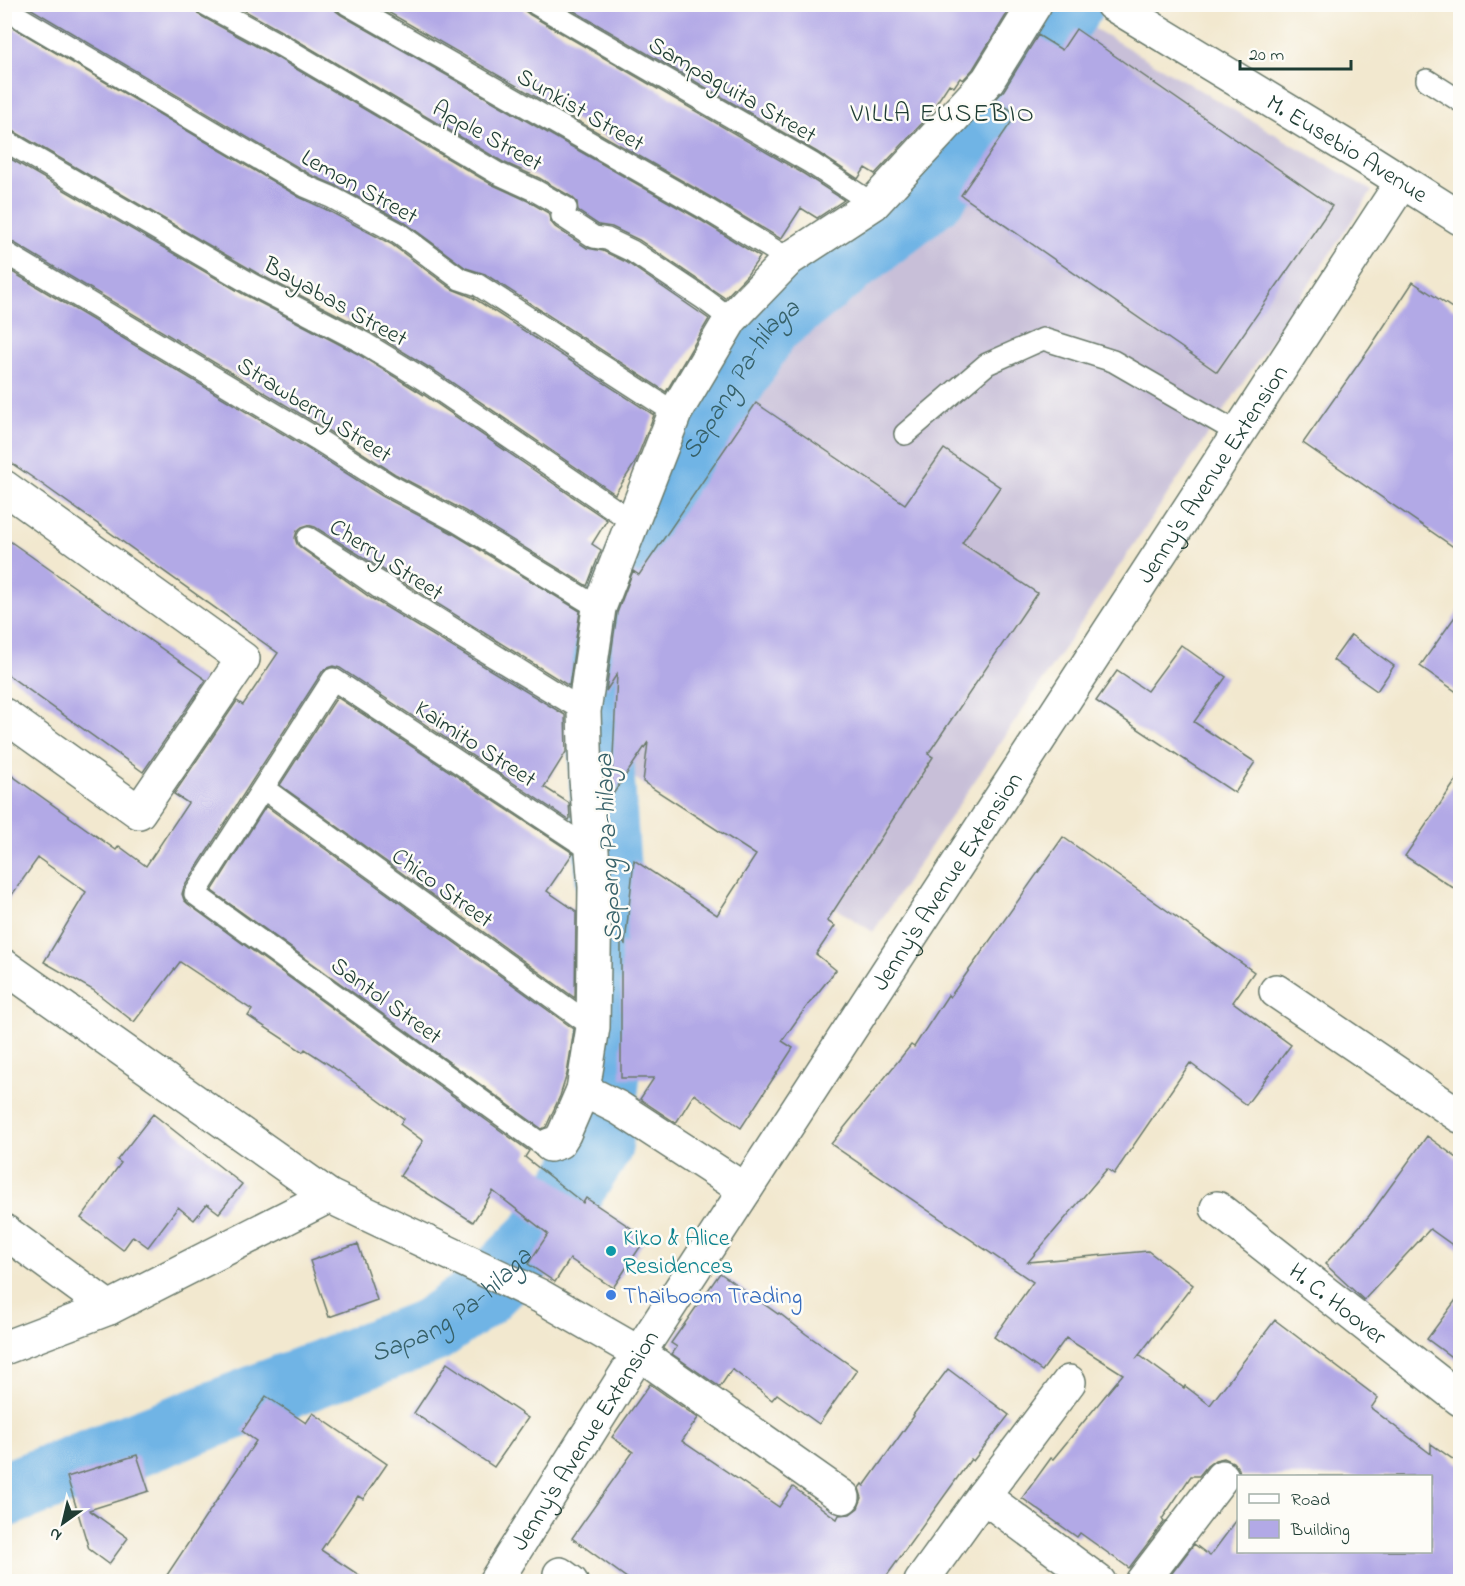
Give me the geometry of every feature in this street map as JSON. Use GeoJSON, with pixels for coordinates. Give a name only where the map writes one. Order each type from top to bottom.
{"type":"FeatureCollection","features":[{"type":"Feature","properties":{"kind":"street"},"geometry":{"type":"LineString","coordinates":[[550,1145],[559,1142],[599,1099],[593,1027],[595,887],[586,779],[584,711],[599,608],[675,413],[730,319],[789,259],[873,204],[988,80],[1035,4]]}},
{"type":"Feature","properties":{"kind":"street","name":"M. Eusebio Avenue"},"geometry":{"type":"LineString","coordinates":[[1112,4],[1461,218]]}},
{"type":"Feature","properties":{"kind":"street","name":"Jenny's Avenue Extension"},"geometry":{"type":"LineString","coordinates":[[495,1581],[639,1353],[1402,182]]}},
{"type":"Feature","properties":{"kind":"street"},"geometry":{"type":"LineString","coordinates":[[4,487],[243,659],[139,812],[4,715]]}},
{"type":"Feature","properties":{"kind":"street"},"geometry":{"type":"LineString","coordinates":[[4,966],[328,1196],[540,1296],[639,1353],[843,1497]]}},
{"type":"Feature","properties":{"kind":"street"},"geometry":{"type":"LineString","coordinates":[[1276,991],[1461,1116]]}},
{"type":"Feature","properties":{"kind":"street"},"geometry":{"type":"LineString","coordinates":[[599,1099],[745,1190]]}},
{"type":"Feature","properties":{"kind":"street"},"geometry":{"type":"LineString","coordinates":[[4,1348],[109,1308],[328,1196]]}},
{"type":"Feature","properties":{"kind":"street","name":"H. C. Hoover"},"geometry":{"type":"LineString","coordinates":[[1217,1208],[1461,1399]]}},
{"type":"Feature","properties":{"kind":"street"},"geometry":{"type":"LineString","coordinates":[[4,1231],[109,1308]]}},
{"type":"Feature","properties":{"kind":"street"},"geometry":{"type":"LineString","coordinates":[[921,1581],[1069,1382]]}},
{"type":"Feature","properties":{"kind":"street"},"geometry":{"type":"LineString","coordinates":[[1142,1581],[1222,1477]]}},
{"type":"Feature","properties":{"kind":"street"},"geometry":{"type":"LineString","coordinates":[[983,1496],[1099,1581]]}},
{"type":"Feature","properties":{"kind":"lane","name":"Apple Street"},"geometry":{"type":"LineString","coordinates":[[205,4],[282,46],[497,173],[566,208],[562,216],[594,237],[606,239],[632,251],[730,319]]}},
{"type":"Feature","properties":{"kind":"lane","name":"Sunkist Street"},"geometry":{"type":"LineString","coordinates":[[347,4],[708,210],[789,259]]}},
{"type":"Feature","properties":{"kind":"lane","name":"Sampaguita Street"},"geometry":{"type":"LineString","coordinates":[[536,4],[801,157],[873,204]]}},
{"type":"Feature","properties":{"kind":"lane","name":"Lemon Street"},"geometry":{"type":"LineString","coordinates":[[14,14],[304,186],[331,197],[398,233],[460,279],[478,285],[675,413]]}},
{"type":"Feature","properties":{"kind":"lane"},"geometry":{"type":"LineString","coordinates":[[1426,80],[1461,101]]}},
{"type":"Feature","properties":{"kind":"lane","name":"Bayabas Street"},"geometry":{"type":"LineString","coordinates":[[4,140],[251,284],[374,349],[431,384],[633,522]]}},
{"type":"Feature","properties":{"kind":"lane","name":"Strawberry Street"},"geometry":{"type":"LineString","coordinates":[[4,252],[389,485],[459,522],[599,608]]}},
{"type":"Feature","properties":{"kind":"lane"},"geometry":{"type":"LineString","coordinates":[[906,434],[987,364],[1043,339],[1113,361],[1238,433]]}},
{"type":"Feature","properties":{"kind":"lane","name":"Cherry Street"},"geometry":{"type":"LineString","coordinates":[[309,538],[318,544],[584,711],[378,587],[309,538]]}},
{"type":"Feature","properties":{"kind":"lane","name":"Kaimito Street"},"geometry":{"type":"LineString","coordinates":[[263,788],[333,679],[591,850]]}},
{"type":"Feature","properties":{"kind":"lane","name":"Santol Street"},"geometry":{"type":"LineString","coordinates":[[263,788],[195,894],[540,1143],[550,1145]]}},
{"type":"Feature","properties":{"kind":"lane","name":"Chico Street"},"geometry":{"type":"LineString","coordinates":[[263,788],[593,1027]]}},
{"type":"Feature","properties":{"kind":"shaded area"},"geometry":{"type":"Polygon","coordinates":[[[1080,20],[1372,191],[873,932],[611,763],[610,680],[624,604],[719,432],[780,339],[954,197],[1080,20]]]}},
{"type":"Feature","properties":{"kind":"building"},"geometry":{"type":"Polygon","coordinates":[[[23,4],[192,4],[199,15],[276,57],[491,184],[550,214],[551,222],[555,227],[587,248],[603,251],[626,262],[709,319],[666,392],[485,274],[466,268],[404,222],[337,186],[311,175],[23,4]]]}},
{"type":"Feature","properties":{"kind":"building"},"geometry":{"type":"Polygon","coordinates":[[[233,4],[334,4],[336,11],[341,15],[702,221],[760,257],[725,298],[639,240],[612,227],[599,225],[578,211],[577,202],[572,197],[539,178],[503,162],[233,4]]]}},
{"type":"Feature","properties":{"kind":"building"},"geometry":{"type":"Polygon","coordinates":[[[374,4],[523,4],[525,11],[530,15],[804,174],[844,200],[817,218],[801,208],[781,239],[374,4]]]}},
{"type":"Feature","properties":{"kind":"building"},"geometry":{"type":"Polygon","coordinates":[[[562,4],[1013,4],[973,69],[963,80],[960,78],[954,87],[949,84],[926,119],[875,174],[865,168],[858,179],[817,152],[562,4]]]}},
{"type":"Feature","properties":{"kind":"building"},"geometry":{"type":"Polygon","coordinates":[[[4,22],[299,197],[391,244],[452,289],[472,297],[654,415],[635,463],[615,494],[438,373],[371,332],[257,273],[4,127],[4,22]]]}},
{"type":"Feature","properties":{"kind":"building"},"geometry":{"type":"Polygon","coordinates":[[[1076,29],[1332,206],[1217,372],[961,195],[1017,114],[995,100],[1004,90],[1038,35],[1062,50],[1076,29]]]}},
{"type":"Feature","properties":{"kind":"building"},"geometry":{"type":"Polygon","coordinates":[[[4,155],[245,295],[358,354],[424,395],[607,520],[592,544],[601,550],[587,586],[465,511],[395,474],[324,428],[11,241],[4,239],[4,155]]]}},
{"type":"Feature","properties":{"kind":"building"},"geometry":{"type":"Polygon","coordinates":[[[4,267],[310,450],[382,496],[452,533],[580,611],[569,686],[315,527],[308,525],[302,527],[297,531],[295,538],[301,548],[371,598],[565,715],[566,752],[544,787],[569,803],[570,818],[569,820],[340,668],[333,666],[322,672],[184,887],[182,894],[188,904],[529,1151],[525,1157],[583,1203],[586,1198],[646,1238],[613,1288],[570,1259],[555,1282],[528,1264],[548,1234],[493,1191],[473,1222],[400,1176],[423,1141],[400,1124],[404,1119],[339,1071],[305,1049],[303,1052],[248,1016],[252,1010],[180,962],[134,1022],[93,990],[44,962],[86,892],[38,858],[4,906],[4,770],[116,850],[119,846],[146,866],[188,803],[174,794],[237,701],[243,705],[278,653],[4,458],[4,267]]]}},
{"type":"Feature","properties":{"kind":"building"},"geometry":{"type":"Polygon","coordinates":[[[1413,282],[1461,314],[1461,552],[1303,443],[1413,282]]]}},
{"type":"Feature","properties":{"kind":"building"},"geometry":{"type":"Polygon","coordinates":[[[756,403],[905,504],[944,449],[1000,487],[962,543],[1037,593],[928,754],[933,757],[827,921],[835,926],[816,954],[836,970],[782,1041],[793,1048],[741,1128],[694,1094],[676,1123],[640,1099],[654,1078],[621,1078],[621,941],[625,944],[634,860],[717,915],[756,855],[643,782],[648,742],[611,797],[617,674],[606,691],[617,613],[633,571],[639,575],[756,403]]]}},
{"type":"Feature","properties":{"kind":"building"},"geometry":{"type":"Polygon","coordinates":[[[4,537],[206,680],[143,772],[4,672],[4,537]]]}},
{"type":"Feature","properties":{"kind":"building"},"geometry":{"type":"Polygon","coordinates":[[[1461,608],[1461,695],[1420,666],[1461,608]]]}},
{"type":"Feature","properties":{"kind":"building"},"geometry":{"type":"Polygon","coordinates":[[[1351,635],[1394,666],[1377,691],[1333,660],[1351,635]]]}},
{"type":"Feature","properties":{"kind":"building"},"geometry":{"type":"Polygon","coordinates":[[[1181,645],[1226,677],[1194,722],[1255,762],[1235,793],[1096,701],[1117,671],[1147,691],[1181,645]]]}},
{"type":"Feature","properties":{"kind":"building"},"geometry":{"type":"Polygon","coordinates":[[[337,697],[573,853],[547,891],[576,911],[575,998],[280,785],[337,697]]]}},
{"type":"Feature","properties":{"kind":"building"},"geometry":{"type":"Polygon","coordinates":[[[1461,773],[1461,893],[1405,856],[1461,773]]]}},
{"type":"Feature","properties":{"kind":"building"},"geometry":{"type":"Polygon","coordinates":[[[266,806],[574,1029],[567,1074],[546,1127],[542,1129],[212,891],[266,806]]]}},
{"type":"Feature","properties":{"kind":"building"},"geometry":{"type":"Polygon","coordinates":[[[1063,837],[1254,972],[1233,1002],[1291,1045],[1246,1105],[1190,1063],[1114,1174],[1107,1169],[1028,1262],[1148,1251],[1193,1285],[1139,1355],[1210,1405],[1275,1320],[1378,1398],[1371,1408],[1431,1454],[1431,1444],[1461,1465],[1461,1581],[1166,1581],[1194,1544],[1210,1556],[1237,1520],[1237,1553],[1432,1553],[1432,1475],[1240,1475],[1239,1469],[1233,1462],[1224,1458],[1215,1460],[1199,1476],[1191,1476],[1162,1519],[1164,1522],[1129,1568],[1080,1533],[1077,1537],[1022,1498],[1051,1458],[1053,1459],[1123,1374],[1066,1338],[1042,1371],[994,1337],[1033,1282],[831,1144],[911,1045],[914,1047],[948,995],[950,997],[1063,837]]]}},
{"type":"Feature","properties":{"kind":"building"},"geometry":{"type":"Polygon","coordinates":[[[153,1114],[242,1184],[219,1213],[207,1204],[194,1220],[178,1207],[148,1247],[133,1236],[123,1250],[81,1218],[121,1163],[117,1160],[153,1114]]]}},
{"type":"Feature","properties":{"kind":"building"},"geometry":{"type":"Polygon","coordinates":[[[1427,1136],[1461,1161],[1461,1251],[1430,1229],[1364,1300],[1325,1264],[1369,1216],[1427,1136]]]}},
{"type":"Feature","properties":{"kind":"building"},"geometry":{"type":"Polygon","coordinates":[[[358,1244],[377,1300],[329,1317],[310,1261],[358,1244]]]}},
{"type":"Feature","properties":{"kind":"building"},"geometry":{"type":"Polygon","coordinates":[[[720,1273],[857,1370],[819,1424],[777,1394],[772,1400],[732,1369],[720,1387],[672,1354],[677,1347],[671,1343],[720,1273]]]}},
{"type":"Feature","properties":{"kind":"building"},"geometry":{"type":"Polygon","coordinates":[[[1461,1293],[1461,1364],[1427,1339],[1461,1293]]]}},
{"type":"Feature","properties":{"kind":"building"},"geometry":{"type":"Polygon","coordinates":[[[447,1363],[528,1418],[494,1467],[414,1413],[447,1363]]]}},
{"type":"Feature","properties":{"kind":"building"},"geometry":{"type":"Polygon","coordinates":[[[948,1369],[1009,1415],[973,1461],[971,1459],[883,1581],[631,1581],[572,1538],[633,1452],[612,1437],[650,1384],[698,1418],[682,1441],[779,1507],[793,1487],[837,1519],[839,1515],[850,1514],[858,1508],[862,1498],[859,1488],[862,1484],[864,1486],[948,1369]]]}},
{"type":"Feature","properties":{"kind":"building"},"geometry":{"type":"Polygon","coordinates":[[[266,1396],[306,1423],[313,1413],[387,1464],[363,1499],[358,1496],[321,1550],[368,1581],[163,1581],[256,1441],[242,1431],[266,1396]]]}},
{"type":"Feature","properties":{"kind":"building"},"geometry":{"type":"Polygon","coordinates":[[[137,1455],[149,1491],[89,1510],[128,1538],[109,1564],[89,1549],[67,1477],[137,1455]]]}},
{"type":"Feature","properties":{"kind":"waterway","name":"Sapang Pa-hilaga"},"geometry":{"type":"LineString","coordinates":[[4,1495],[432,1330],[483,1294],[542,1235],[600,1145],[616,993],[602,781],[601,668],[619,602],[674,476],[768,325],[935,193],[1071,4]]}},
{"type":"Feature","properties":{"kind":"place","name":"Kiko & Alice Residences"},"geometry":{"type":"Point","coordinates":[611,1251]}},
{"type":"Feature","properties":{"kind":"place","name":"Thaiboom Trading"},"geometry":{"type":"Point","coordinates":[611,1295]}},
{"type":"Feature","properties":{"kind":"district","name":"VILLA EUSEBIO"},"geometry":{"type":"Point","coordinates":[943,112]}}]}
